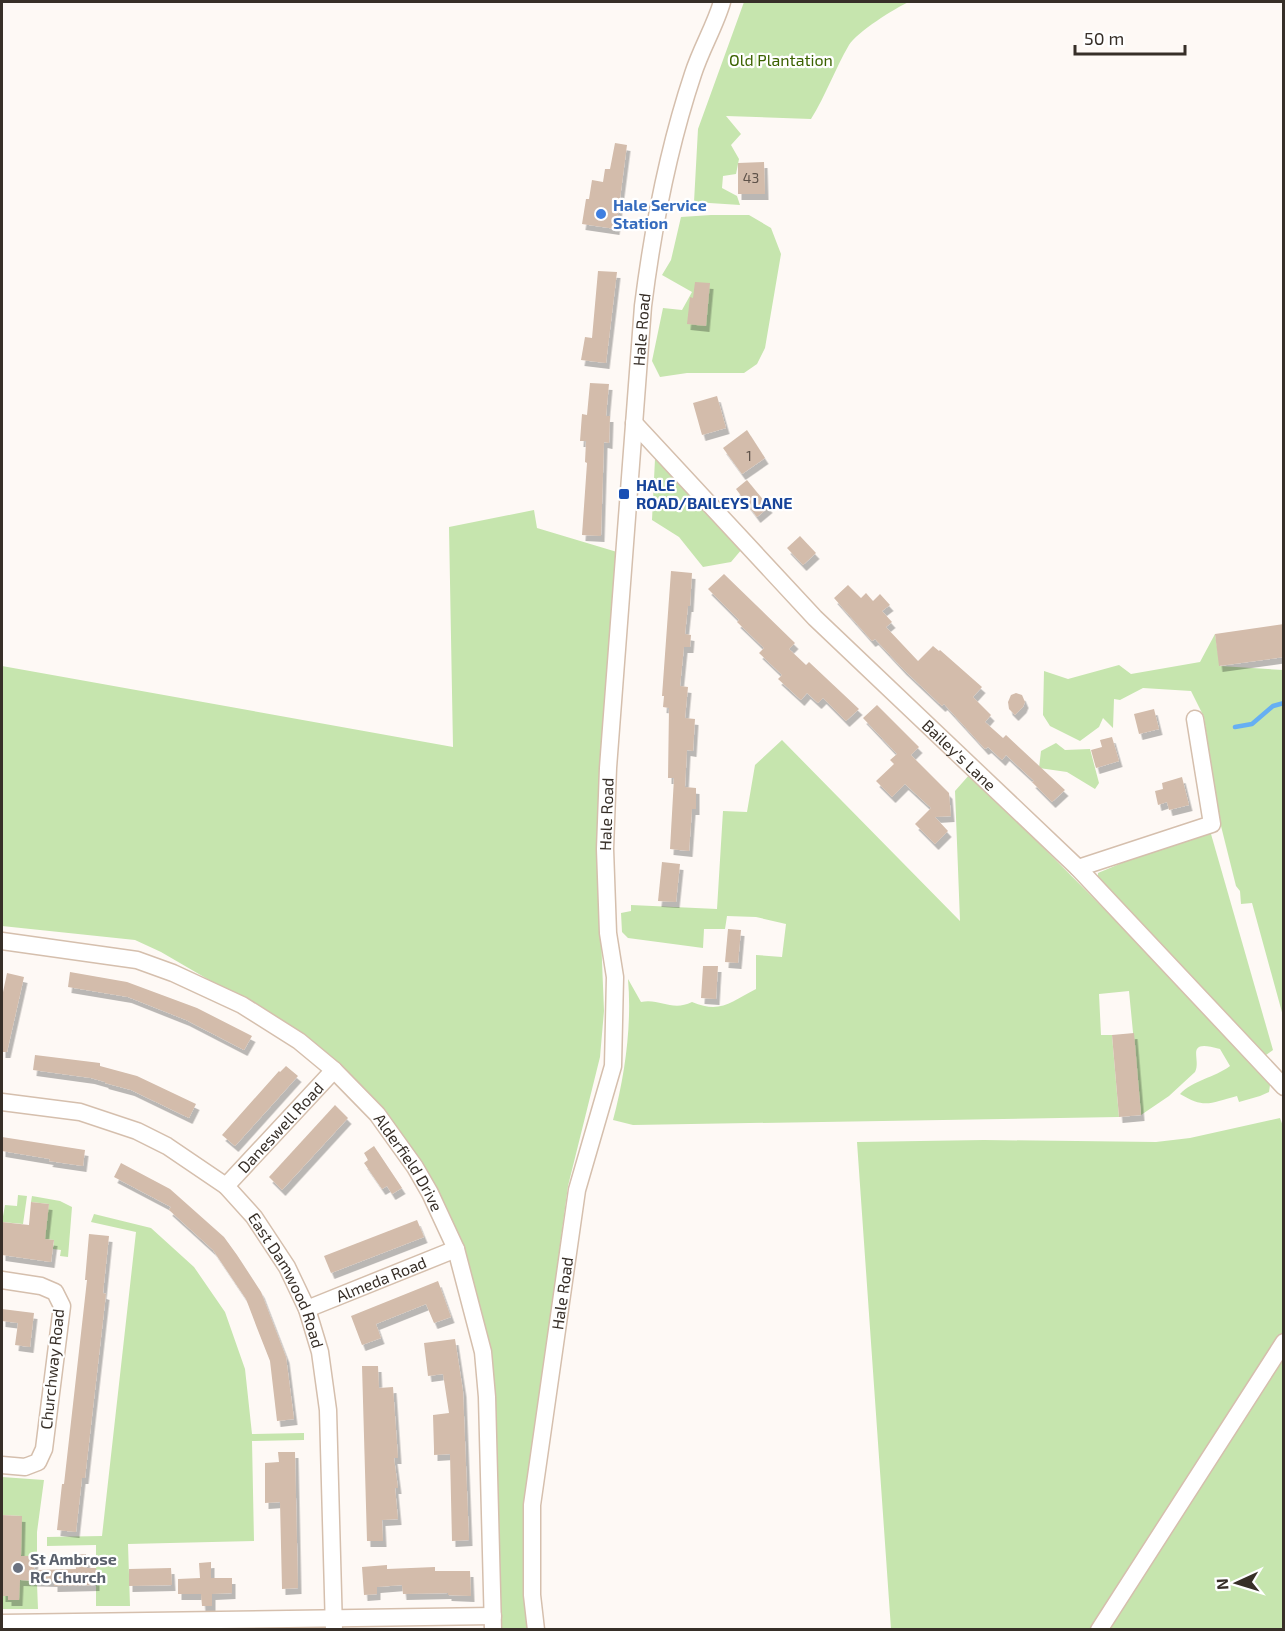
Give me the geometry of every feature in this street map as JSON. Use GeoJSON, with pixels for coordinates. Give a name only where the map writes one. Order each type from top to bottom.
{"type":"FeatureCollection","features":[{"type":"Feature","properties":{"kind":"street","name":"Hale Road"},"geometry":{"type":"LineString","coordinates":[[536,1629],[532,1595],[532,1505],[577,1190],[613,1066],[615,977],[608,933],[604,849],[608,768],[643,306],[672,145],[693,72],[722,2]]}},
{"type":"Feature","properties":{"kind":"street","name":"Bailey's Lane"},"geometry":{"type":"LineString","coordinates":[[634,423],[815,618],[1078,868],[1284,1087]]}},
{"type":"Feature","properties":{"kind":"street"},"geometry":{"type":"LineString","coordinates":[[1078,868],[1212,824],[1195,719]]}},
{"type":"Feature","properties":{"kind":"street","name":"Alderfield Drive"},"geometry":{"type":"LineString","coordinates":[[2,941],[137,960],[173,973],[243,1005],[299,1041],[334,1070],[377,1114],[415,1167],[435,1202],[456,1249],[483,1352],[487,1398],[493,1623]]}},
{"type":"Feature","properties":{"kind":"street","name":"Daneswell Road"},"geometry":{"type":"LineString","coordinates":[[226,1186],[334,1070]]}},
{"type":"Feature","properties":{"kind":"street","name":"East Damwood Road"},"geometry":{"type":"LineString","coordinates":[[2,1102],[80,1112],[114,1122],[166,1146],[226,1186],[254,1217],[287,1267],[307,1309],[320,1352],[328,1410],[334,1624]]}},
{"type":"Feature","properties":{"kind":"street","name":"Almeda Road"},"geometry":{"type":"LineString","coordinates":[[307,1309],[456,1249]]}},
{"type":"Feature","properties":{"kind":"street","name":"Churchway Road"},"geometry":{"type":"LineString","coordinates":[[2,1280],[41,1286],[55,1292],[62,1306],[44,1449],[38,1462],[26,1467],[2,1465]]}},
{"type":"Feature","properties":{"kind":"street"},"geometry":{"type":"LineString","coordinates":[[1099,1629],[1284,1342]]}},
{"type":"Feature","properties":{"kind":"street"},"geometry":{"type":"LineString","coordinates":[[2,1623],[112,1626],[493,1623]]}},
{"type":"Feature","properties":{"kind":"green space","name":"Old Plantation"},"geometry":{"type":"Polygon","coordinates":[[[744,2],[909,2],[877,21],[853,40],[811,119],[726,116],[741,134],[731,145],[739,159],[736,174],[723,176],[722,188],[737,196],[740,205],[694,202],[698,129],[744,2]]]}},
{"type":"Feature","properties":{"kind":"green space"},"geometry":{"type":"Polygon","coordinates":[[[749,215],[771,228],[781,254],[765,348],[757,364],[744,373],[687,373],[660,377],[652,361],[663,308],[682,310],[692,292],[662,275],[671,260],[681,217],[749,215]]]}},
{"type":"Feature","properties":{"kind":"green space"},"geometry":{"type":"Polygon","coordinates":[[[655,459],[742,549],[731,562],[703,567],[679,537],[652,520],[655,459]]]}},
{"type":"Feature","properties":{"kind":"green space"},"geometry":{"type":"Polygon","coordinates":[[[534,510],[537,528],[617,552],[607,755],[597,837],[604,1011],[600,1057],[568,1186],[523,1521],[528,1629],[499,1629],[496,1426],[487,1344],[476,1292],[451,1218],[367,1094],[228,991],[161,952],[135,940],[2,926],[2,666],[453,747],[449,527],[534,510]]]}},
{"type":"Feature","properties":{"kind":"green space"},"geometry":{"type":"Polygon","coordinates":[[[1215,634],[1220,666],[1283,670],[1283,1016],[1252,903],[1241,904],[1240,891],[1236,886],[1218,814],[1204,717],[1191,691],[1143,688],[1120,700],[1114,699],[1113,728],[1103,718],[1099,727],[1080,741],[1050,726],[1043,715],[1044,671],[1068,679],[1119,665],[1131,674],[1200,662],[1215,634]]]}},
{"type":"Feature","properties":{"kind":"green space"},"geometry":{"type":"Polygon","coordinates":[[[782,740],[960,921],[955,791],[970,774],[1175,980],[1267,1079],[1270,1085],[1269,1092],[1239,1102],[1237,1096],[1208,1103],[1196,1102],[1180,1094],[1191,1085],[1230,1066],[1220,1049],[1201,1046],[1196,1052],[1195,1072],[1169,1096],[1141,1115],[1129,991],[1099,994],[1101,1035],[1112,1035],[1119,1117],[633,1125],[613,1120],[626,1050],[629,1014],[628,979],[641,1002],[678,1006],[692,1002],[718,1007],[756,989],[756,955],[782,957],[786,924],[756,917],[727,916],[725,929],[704,929],[703,948],[628,938],[622,932],[621,913],[631,911],[631,905],[717,909],[723,811],[747,812],[755,765],[782,740]]]}},
{"type":"Feature","properties":{"kind":"green space"},"geometry":{"type":"Polygon","coordinates":[[[1056,743],[1065,750],[1090,749],[1099,783],[1095,789],[1067,772],[1039,768],[1041,751],[1056,743]]]}},
{"type":"Feature","properties":{"kind":"green space"},"geometry":{"type":"Polygon","coordinates":[[[1211,834],[1273,1050],[1266,1055],[1098,879],[1098,873],[1129,860],[1211,834]]]}},
{"type":"Feature","properties":{"kind":"green space"},"geometry":{"type":"Polygon","coordinates":[[[1280,1118],[1284,1129],[1283,1338],[1090,1629],[891,1629],[857,1142],[984,1140],[1156,1142],[1190,1138],[1280,1118]]]}},
{"type":"Feature","properties":{"kind":"green space"},"geometry":{"type":"Polygon","coordinates":[[[18,1195],[27,1196],[23,1224],[2,1222],[5,1205],[17,1206],[18,1195]]]}},
{"type":"Feature","properties":{"kind":"green space"},"geometry":{"type":"Polygon","coordinates":[[[32,1196],[60,1201],[72,1207],[68,1257],[60,1256],[61,1250],[53,1249],[54,1240],[42,1239],[49,1204],[31,1202],[32,1196]]]}},
{"type":"Feature","properties":{"kind":"green space"},"geometry":{"type":"Polygon","coordinates":[[[94,1214],[151,1228],[194,1267],[225,1312],[245,1369],[252,1434],[304,1433],[304,1440],[252,1441],[254,1541],[128,1544],[130,1606],[96,1606],[96,1545],[47,1546],[47,1537],[102,1536],[136,1232],[91,1222],[94,1214]]]}},
{"type":"Feature","properties":{"kind":"green space"},"geometry":{"type":"Polygon","coordinates":[[[1283,1357],[1283,1629],[1107,1629],[1283,1357]]]}},
{"type":"Feature","properties":{"kind":"green space"},"geometry":{"type":"Polygon","coordinates":[[[2,1477],[44,1480],[35,1556],[21,1556],[21,1516],[2,1515],[2,1477]]]}},
{"type":"Feature","properties":{"kind":"green space"},"geometry":{"type":"Polygon","coordinates":[[[19,1580],[34,1581],[37,1584],[38,1609],[2,1609],[2,1596],[8,1596],[8,1600],[19,1600],[19,1580]]]}},
{"type":"Feature","properties":{"kind":"building"},"geometry":{"type":"Polygon","coordinates":[[[615,143],[627,145],[616,229],[582,224],[592,180],[603,182],[605,169],[610,169],[615,143]]]}},
{"type":"Feature","properties":{"kind":"building"},"geometry":{"type":"Polygon","coordinates":[[[764,162],[765,194],[738,194],[738,163],[764,162]]]}},
{"type":"Feature","properties":{"kind":"building"},"geometry":{"type":"Polygon","coordinates":[[[598,271],[617,272],[606,363],[581,360],[585,337],[592,338],[598,271]]]}},
{"type":"Feature","properties":{"kind":"building"},"geometry":{"type":"Polygon","coordinates":[[[695,282],[710,283],[706,326],[687,324],[690,297],[693,298],[695,282]]]}},
{"type":"Feature","properties":{"kind":"building"},"geometry":{"type":"Polygon","coordinates":[[[590,383],[609,384],[606,416],[610,416],[609,443],[604,442],[601,536],[582,535],[587,463],[585,462],[586,441],[580,441],[582,414],[587,415],[590,383]]]}},
{"type":"Feature","properties":{"kind":"building"},"geometry":{"type":"Polygon","coordinates":[[[717,396],[726,428],[702,435],[693,403],[717,396]]]}},
{"type":"Feature","properties":{"kind":"building"},"geometry":{"type":"Polygon","coordinates":[[[747,430],[765,458],[742,474],[723,448],[747,430]]]}},
{"type":"Feature","properties":{"kind":"building"},"geometry":{"type":"Polygon","coordinates":[[[747,480],[769,507],[757,517],[736,489],[747,480]]]}},
{"type":"Feature","properties":{"kind":"building"},"geometry":{"type":"Polygon","coordinates":[[[800,536],[816,553],[803,565],[787,548],[800,536]]]}},
{"type":"Feature","properties":{"kind":"building"},"geometry":{"type":"Polygon","coordinates":[[[671,571],[692,573],[685,634],[691,635],[690,647],[684,647],[680,686],[688,687],[685,718],[695,719],[693,751],[687,750],[685,787],[696,788],[696,809],[692,809],[689,851],[670,849],[674,778],[668,778],[669,708],[663,707],[664,696],[662,696],[671,571]]]}},
{"type":"Feature","properties":{"kind":"building"},"geometry":{"type":"Polygon","coordinates":[[[724,574],[795,643],[789,649],[806,665],[809,662],[859,709],[846,721],[823,698],[818,703],[807,693],[801,700],[778,679],[782,675],[759,653],[764,648],[708,589],[724,574]]]}},
{"type":"Feature","properties":{"kind":"building"},"geometry":{"type":"Polygon","coordinates":[[[848,585],[861,598],[866,593],[873,601],[880,594],[890,605],[882,611],[892,622],[886,627],[918,661],[933,646],[982,687],[973,697],[991,715],[985,722],[1003,738],[1006,735],[1065,790],[1052,802],[1032,782],[1034,781],[1006,755],[1002,760],[988,747],[985,749],[944,704],[942,706],[875,639],[872,641],[834,598],[848,585]]]}},
{"type":"Feature","properties":{"kind":"building"},"geometry":{"type":"Polygon","coordinates":[[[1284,624],[1284,657],[1219,666],[1215,634],[1284,624]]]}},
{"type":"Feature","properties":{"kind":"building"},"geometry":{"type":"Polygon","coordinates":[[[1016,693],[1022,695],[1025,702],[1015,715],[1009,709],[1008,702],[1011,695],[1016,693]]]}},
{"type":"Feature","properties":{"kind":"building"},"geometry":{"type":"Polygon","coordinates":[[[877,705],[919,747],[911,755],[949,793],[951,816],[935,817],[948,831],[935,844],[915,824],[931,808],[905,784],[892,797],[876,781],[894,764],[890,760],[897,754],[863,718],[877,705]]]}},
{"type":"Feature","properties":{"kind":"building"},"geometry":{"type":"Polygon","coordinates":[[[1154,709],[1159,729],[1139,734],[1134,714],[1154,709]]]}},
{"type":"Feature","properties":{"kind":"building"},"geometry":{"type":"Polygon","coordinates":[[[1112,737],[1119,761],[1096,768],[1091,750],[1102,747],[1100,740],[1112,737]]]}},
{"type":"Feature","properties":{"kind":"building"},"geometry":{"type":"Polygon","coordinates":[[[1182,777],[1189,805],[1169,810],[1167,802],[1158,805],[1155,791],[1163,789],[1162,783],[1182,777]]]}},
{"type":"Feature","properties":{"kind":"building"},"geometry":{"type":"Polygon","coordinates":[[[662,862],[680,864],[676,902],[658,901],[662,862]]]}},
{"type":"Feature","properties":{"kind":"building"},"geometry":{"type":"Polygon","coordinates":[[[728,929],[741,930],[738,963],[725,962],[728,929]]]}},
{"type":"Feature","properties":{"kind":"building"},"geometry":{"type":"Polygon","coordinates":[[[703,966],[718,966],[716,999],[701,998],[703,966]]]}},
{"type":"Feature","properties":{"kind":"building"},"geometry":{"type":"Polygon","coordinates":[[[70,972],[127,982],[197,1008],[252,1036],[244,1050],[186,1020],[128,997],[68,987],[70,972]]]}},
{"type":"Feature","properties":{"kind":"building"},"geometry":{"type":"Polygon","coordinates":[[[7,973],[24,977],[7,1052],[2,1052],[2,997],[7,973]]]}},
{"type":"Feature","properties":{"kind":"building"},"geometry":{"type":"Polygon","coordinates":[[[1134,1033],[1141,1115],[1119,1117],[1112,1035],[1134,1033]]]}},
{"type":"Feature","properties":{"kind":"building"},"geometry":{"type":"Polygon","coordinates":[[[35,1055],[100,1063],[100,1066],[137,1076],[196,1104],[189,1118],[131,1090],[105,1082],[33,1070],[35,1055]]]}},
{"type":"Feature","properties":{"kind":"building"},"geometry":{"type":"Polygon","coordinates":[[[286,1066],[298,1076],[235,1146],[222,1135],[286,1066]]]}},
{"type":"Feature","properties":{"kind":"building"},"geometry":{"type":"Polygon","coordinates":[[[335,1105],[348,1118],[282,1190],[269,1177],[335,1105]]]}},
{"type":"Feature","properties":{"kind":"building"},"geometry":{"type":"Polygon","coordinates":[[[2,1137],[85,1150],[83,1166],[2,1151],[2,1137]]]}},
{"type":"Feature","properties":{"kind":"building"},"geometry":{"type":"Polygon","coordinates":[[[374,1146],[402,1188],[392,1194],[387,1186],[382,1189],[364,1163],[368,1160],[364,1153],[374,1146]]]}},
{"type":"Feature","properties":{"kind":"building"},"geometry":{"type":"Polygon","coordinates":[[[121,1163],[170,1189],[224,1237],[237,1255],[261,1292],[286,1357],[294,1419],[277,1421],[270,1361],[246,1299],[213,1250],[169,1210],[171,1207],[114,1177],[121,1163]]]}},
{"type":"Feature","properties":{"kind":"building"},"geometry":{"type":"Polygon","coordinates":[[[31,1202],[49,1204],[45,1239],[54,1240],[51,1262],[2,1255],[2,1222],[29,1225],[31,1202]]]}},
{"type":"Feature","properties":{"kind":"building"},"geometry":{"type":"Polygon","coordinates":[[[417,1220],[424,1237],[331,1273],[324,1256],[417,1220]]]}},
{"type":"Feature","properties":{"kind":"building"},"geometry":{"type":"Polygon","coordinates":[[[89,1234],[109,1236],[103,1293],[106,1294],[85,1478],[82,1478],[76,1532],[57,1530],[87,1280],[85,1280],[89,1234]]]}},
{"type":"Feature","properties":{"kind":"building"},"geometry":{"type":"Polygon","coordinates":[[[438,1281],[451,1317],[434,1323],[426,1304],[376,1324],[381,1338],[362,1345],[351,1316],[438,1281]]]}},
{"type":"Feature","properties":{"kind":"building"},"geometry":{"type":"Polygon","coordinates":[[[2,1309],[34,1313],[30,1347],[15,1345],[18,1323],[2,1321],[2,1309]]]}},
{"type":"Feature","properties":{"kind":"building"},"geometry":{"type":"Polygon","coordinates":[[[455,1339],[463,1391],[469,1540],[452,1541],[450,1454],[434,1455],[433,1415],[449,1413],[443,1374],[428,1376],[424,1343],[455,1339]]]}},
{"type":"Feature","properties":{"kind":"building"},"geometry":{"type":"Polygon","coordinates":[[[362,1366],[378,1366],[379,1388],[393,1387],[398,1458],[394,1458],[398,1488],[395,1488],[398,1519],[382,1520],[383,1541],[367,1541],[362,1366]]]}},
{"type":"Feature","properties":{"kind":"building"},"geometry":{"type":"Polygon","coordinates":[[[278,1452],[295,1452],[298,1588],[282,1589],[280,1502],[265,1503],[265,1463],[279,1462],[278,1452]]]}},
{"type":"Feature","properties":{"kind":"building","name":"St Ambrose RC Church"},"geometry":{"type":"Polygon","coordinates":[[[2,1515],[22,1516],[21,1556],[35,1556],[34,1570],[76,1569],[75,1555],[86,1554],[87,1568],[96,1568],[96,1585],[54,1586],[54,1581],[20,1580],[19,1600],[8,1600],[8,1596],[2,1596],[2,1515]]]}},
{"type":"Feature","properties":{"kind":"building"},"geometry":{"type":"Polygon","coordinates":[[[211,1562],[211,1578],[232,1578],[232,1593],[212,1594],[212,1606],[202,1606],[201,1594],[178,1594],[178,1579],[200,1578],[199,1563],[211,1562]]]}},
{"type":"Feature","properties":{"kind":"building"},"geometry":{"type":"Polygon","coordinates":[[[387,1565],[387,1569],[435,1567],[435,1571],[470,1571],[471,1596],[448,1595],[448,1593],[403,1594],[402,1585],[377,1587],[377,1594],[364,1595],[362,1567],[387,1565]]]}},
{"type":"Feature","properties":{"kind":"building"},"geometry":{"type":"Polygon","coordinates":[[[171,1568],[172,1585],[129,1586],[129,1569],[171,1568]]]}},
{"type":"Feature","properties":{"kind":"waterway"},"geometry":{"type":"LineString","coordinates":[[1235,727],[1252,724],[1273,706],[1284,703]]}},
{"type":"Feature","properties":{"kind":"place","name":"Hale Service Station"},"geometry":{"type":"Point","coordinates":[601,214]}},
{"type":"Feature","properties":{"kind":"place","name":"HALE ROAD/BAILEYS LANE"},"geometry":{"type":"Point","coordinates":[624,494]}},
{"type":"Feature","properties":{"kind":"place","name":"St Ambrose RC Church"},"geometry":{"type":"Point","coordinates":[18,1568]}}]}
